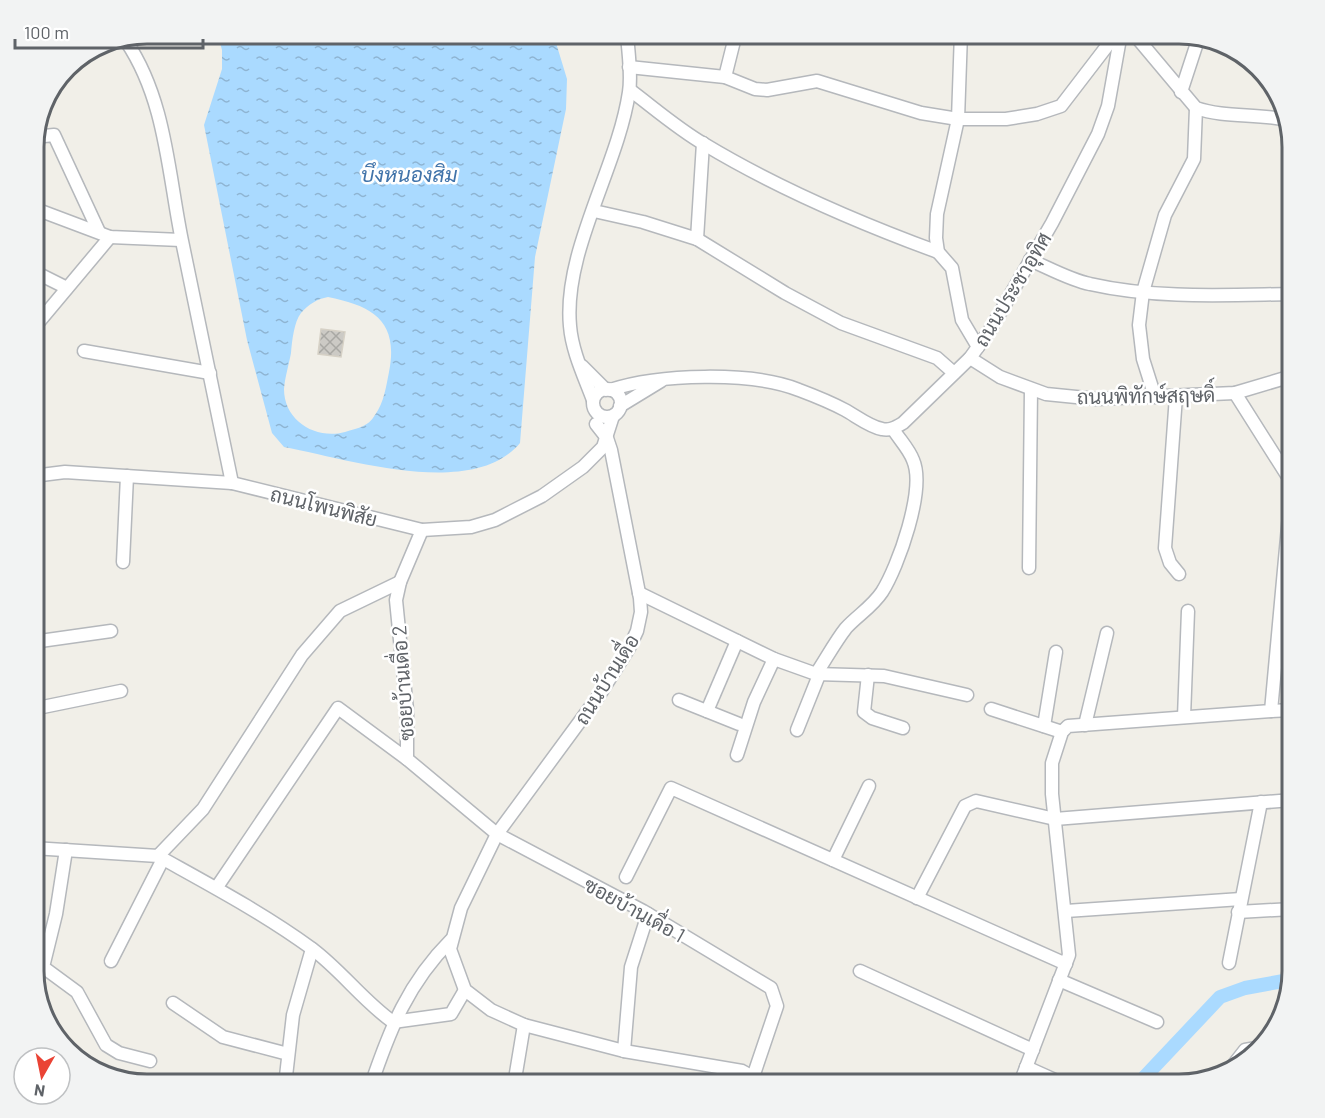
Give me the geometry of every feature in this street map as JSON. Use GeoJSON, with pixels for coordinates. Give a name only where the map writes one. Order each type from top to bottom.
{"type":"FeatureCollection","features":[{"type":"Feature","properties":{"kind":"street"},"geometry":{"type":"LineString","coordinates":[[594,456],[596,418],[593,400],[579,363],[570,326],[570,298],[577,261],[621,128],[630,90],[627,44]]}},
{"type":"Feature","properties":{"kind":"street"},"geometry":{"type":"LineString","coordinates":[[725,76],[733,44]]}},
{"type":"Feature","properties":{"kind":"street"},"geometry":{"type":"LineString","coordinates":[[938,252],[937,214],[958,119],[961,44]]}},
{"type":"Feature","properties":{"kind":"street"},"geometry":{"type":"LineString","coordinates":[[628,68],[725,76],[754,89],[767,90],[817,81],[921,113],[958,119],[1006,119],[1037,114],[1061,106],[1110,44]]}},
{"type":"Feature","properties":{"kind":"street","name":"ถนนประชาอุทิศ"},"geometry":{"type":"LineString","coordinates":[[893,429],[903,423],[970,358],[1030,260],[1098,134],[1112,92],[1118,44]]}},
{"type":"Feature","properties":{"kind":"street"},"geometry":{"type":"LineString","coordinates":[[1142,44],[1196,108],[1208,112],[1277,118]]}},
{"type":"Feature","properties":{"kind":"street"},"geometry":{"type":"LineString","coordinates":[[129,45],[142,65],[160,118],[181,240],[232,483]]}},
{"type":"Feature","properties":{"kind":"street"},"geometry":{"type":"LineString","coordinates":[[1181,92],[1196,45]]}},
{"type":"Feature","properties":{"kind":"street"},"geometry":{"type":"LineString","coordinates":[[630,90],[703,143],[753,171],[874,228],[938,252],[952,268],[962,320],[978,347]]}},
{"type":"Feature","properties":{"kind":"street"},"geometry":{"type":"LineString","coordinates":[[1155,397],[1143,359],[1139,325],[1143,292],[1166,215],[1194,159],[1196,108]]}},
{"type":"Feature","properties":{"kind":"street"},"geometry":{"type":"LineString","coordinates":[[45,136],[54,135],[105,234]]}},
{"type":"Feature","properties":{"kind":"street"},"geometry":{"type":"LineString","coordinates":[[697,239],[703,143]]}},
{"type":"Feature","properties":{"kind":"street"},"geometry":{"type":"LineString","coordinates":[[594,211],[643,222],[697,239],[822,313],[852,327],[937,358],[954,374]]}},
{"type":"Feature","properties":{"kind":"street"},"geometry":{"type":"LineString","coordinates":[[44,212],[105,234],[181,240]]}},
{"type":"Feature","properties":{"kind":"street"},"geometry":{"type":"LineString","coordinates":[[44,315],[67,288],[105,234]]}},
{"type":"Feature","properties":{"kind":"street"},"geometry":{"type":"LineString","coordinates":[[1030,260],[1088,284],[1143,292],[1282,294]]}},
{"type":"Feature","properties":{"kind":"street"},"geometry":{"type":"LineString","coordinates":[[44,276],[67,288]]}},
{"type":"Feature","properties":{"kind":"street"},"geometry":{"type":"LineString","coordinates":[[84,351],[210,373]]}},
{"type":"Feature","properties":{"kind":"street","name":"ถนนพิทักษ์สฤษดิ์"},"geometry":{"type":"LineString","coordinates":[[970,358],[1000,377],[1046,394],[1095,399],[1235,393],[1282,379]]}},
{"type":"Feature","properties":{"kind":"street"},"geometry":{"type":"LineString","coordinates":[[579,363],[608,390],[617,394],[617,411],[607,438]]}},
{"type":"Feature","properties":{"kind":"street"},"geometry":{"type":"LineString","coordinates":[[593,400],[598,392],[637,381],[664,378],[746,379],[785,384],[831,403],[881,429],[893,429],[913,460],[916,473],[914,505],[884,589],[873,604],[847,628],[817,675],[797,730]]}},
{"type":"Feature","properties":{"kind":"street"},"geometry":{"type":"LineString","coordinates":[[596,418],[605,417],[617,411],[664,378]]}},
{"type":"Feature","properties":{"kind":"street"},"geometry":{"type":"LineString","coordinates":[[1029,568],[1031,389]]}},
{"type":"Feature","properties":{"kind":"street"},"geometry":{"type":"LineString","coordinates":[[1235,393],[1282,467]]}},
{"type":"Feature","properties":{"kind":"street"},"geometry":{"type":"LineString","coordinates":[[1176,396],[1165,548],[1170,563],[1179,574]]}},
{"type":"Feature","properties":{"kind":"street","name":"ถนนบ้านเดื่อ"},"geometry":{"type":"LineString","coordinates":[[451,940],[461,908],[497,834],[600,694],[637,631],[641,612],[639,593],[607,438],[596,418]]}},
{"type":"Feature","properties":{"kind":"street","name":"ถนนโพนพิสัย"},"geometry":{"type":"LineString","coordinates":[[44,475],[66,472],[232,483],[422,530],[471,528],[495,520],[542,496],[594,456],[603,447],[607,438]]}},
{"type":"Feature","properties":{"kind":"street"},"geometry":{"type":"LineString","coordinates":[[123,562],[127,476]]}},
{"type":"Feature","properties":{"kind":"street","name":"ซอยบ้านเดื่อ 2"},"geometry":{"type":"LineString","coordinates":[[422,530],[400,582],[396,610],[407,710],[407,759],[497,834]]}},
{"type":"Feature","properties":{"kind":"street"},"geometry":{"type":"LineString","coordinates":[[111,961],[160,858],[203,809],[296,664],[340,611],[400,582]]}},
{"type":"Feature","properties":{"kind":"street"},"geometry":{"type":"LineString","coordinates":[[1271,711],[1282,592]]}},
{"type":"Feature","properties":{"kind":"street"},"geometry":{"type":"LineString","coordinates":[[639,593],[774,658],[817,675],[884,676],[967,695]]}},
{"type":"Feature","properties":{"kind":"street"},"geometry":{"type":"LineString","coordinates":[[1184,717],[1188,611]]}},
{"type":"Feature","properties":{"kind":"street"},"geometry":{"type":"LineString","coordinates":[[44,640],[111,631]]}},
{"type":"Feature","properties":{"kind":"street"},"geometry":{"type":"LineString","coordinates":[[1085,724],[1107,633]]}},
{"type":"Feature","properties":{"kind":"street"},"geometry":{"type":"LineString","coordinates":[[707,711],[737,640]]}},
{"type":"Feature","properties":{"kind":"street"},"geometry":{"type":"LineString","coordinates":[[1044,726],[1056,652]]}},
{"type":"Feature","properties":{"kind":"street"},"geometry":{"type":"LineString","coordinates":[[737,755],[754,702],[774,658]]}},
{"type":"Feature","properties":{"kind":"street"},"geometry":{"type":"LineString","coordinates":[[868,675],[864,712],[872,718],[903,728]]}},
{"type":"Feature","properties":{"kind":"street"},"geometry":{"type":"LineString","coordinates":[[44,707],[121,691]]}},
{"type":"Feature","properties":{"kind":"street"},"geometry":{"type":"LineString","coordinates":[[679,700],[739,724]]}},
{"type":"Feature","properties":{"kind":"street"},"geometry":{"type":"LineString","coordinates":[[218,887],[338,708],[407,759]]}},
{"type":"Feature","properties":{"kind":"street"},"geometry":{"type":"LineString","coordinates":[[990,709],[1062,732]]}},
{"type":"Feature","properties":{"kind":"street"},"geometry":{"type":"LineString","coordinates":[[1028,1074],[1024,1073],[1069,955],[1055,819],[1052,763],[1062,732],[1068,726],[1085,724],[1282,710]]}},
{"type":"Feature","properties":{"kind":"street"},"geometry":{"type":"LineString","coordinates":[[833,860],[869,786]]}},
{"type":"Feature","properties":{"kind":"street"},"geometry":{"type":"LineString","coordinates":[[626,878],[671,788],[1066,964]]}},
{"type":"Feature","properties":{"kind":"street"},"geometry":{"type":"LineString","coordinates":[[917,898],[965,806],[976,801],[1055,819],[1282,801]]}},
{"type":"Feature","properties":{"kind":"street"},"geometry":{"type":"LineString","coordinates":[[1229,963],[1261,802]]}},
{"type":"Feature","properties":{"kind":"street","name":"ซอยบ้านเดื่อ 1"},"geometry":{"type":"LineString","coordinates":[[497,834],[648,914],[771,988],[777,1006],[751,1074]]}},
{"type":"Feature","properties":{"kind":"street"},"geometry":{"type":"LineString","coordinates":[[44,849],[160,858],[218,887],[312,949],[343,976],[369,1004],[393,1022],[451,1014],[465,990]]}},
{"type":"Feature","properties":{"kind":"street"},"geometry":{"type":"LineString","coordinates":[[44,963],[56,914],[66,850]]}},
{"type":"Feature","properties":{"kind":"street"},"geometry":{"type":"LineString","coordinates":[[1066,911],[1241,899]]}},
{"type":"Feature","properties":{"kind":"street"},"geometry":{"type":"LineString","coordinates":[[1239,912],[1282,910]]}},
{"type":"Feature","properties":{"kind":"street"},"geometry":{"type":"LineString","coordinates":[[624,1051],[631,967],[648,914]]}},
{"type":"Feature","properties":{"kind":"street"},"geometry":{"type":"LineString","coordinates":[[451,940],[453,958],[465,990],[491,1010],[524,1025],[624,1051],[732,1069],[739,1074]]}},
{"type":"Feature","properties":{"kind":"street"},"geometry":{"type":"LineString","coordinates":[[375,1074],[393,1022],[423,973],[451,940]]}},
{"type":"Feature","properties":{"kind":"street"},"geometry":{"type":"LineString","coordinates":[[286,1074],[293,1015],[312,949]]}},
{"type":"Feature","properties":{"kind":"street"},"geometry":{"type":"LineString","coordinates":[[44,968],[77,992],[106,1045],[119,1053],[150,1061]]}},
{"type":"Feature","properties":{"kind":"street"},"geometry":{"type":"LineString","coordinates":[[861,971],[1033,1050]]}},
{"type":"Feature","properties":{"kind":"street"},"geometry":{"type":"LineString","coordinates":[[1059,980],[1157,1022]]}},
{"type":"Feature","properties":{"kind":"street"},"geometry":{"type":"LineString","coordinates":[[173,1003],[223,1037],[288,1054]]}},
{"type":"Feature","properties":{"kind":"street"},"geometry":{"type":"LineString","coordinates":[[516,1074],[524,1025]]}},
{"type":"Feature","properties":{"kind":"water","name":"บึงหนองสิม"},"geometry":{"type":"Polygon","coordinates":[[[220,44],[556,44],[567,79],[566,109],[535,257],[520,443],[499,460],[472,469],[442,472],[408,471],[284,447],[272,433],[247,340],[204,125],[222,69],[220,44]],[[324,298],[307,307],[297,321],[284,389],[285,400],[296,419],[313,430],[334,434],[362,427],[369,422],[381,405],[389,372],[390,340],[386,328],[379,319],[358,305],[324,298]]]}},
{"type":"Feature","properties":{"kind":"building"},"geometry":{"type":"Polygon","coordinates":[[[321,329],[345,332],[341,357],[318,354],[321,329]]]}},
{"type":"Feature","properties":{"kind":"waterway"},"geometry":{"type":"LineString","coordinates":[[1147,1074],[1220,997],[1245,988],[1281,981]]}}]}
